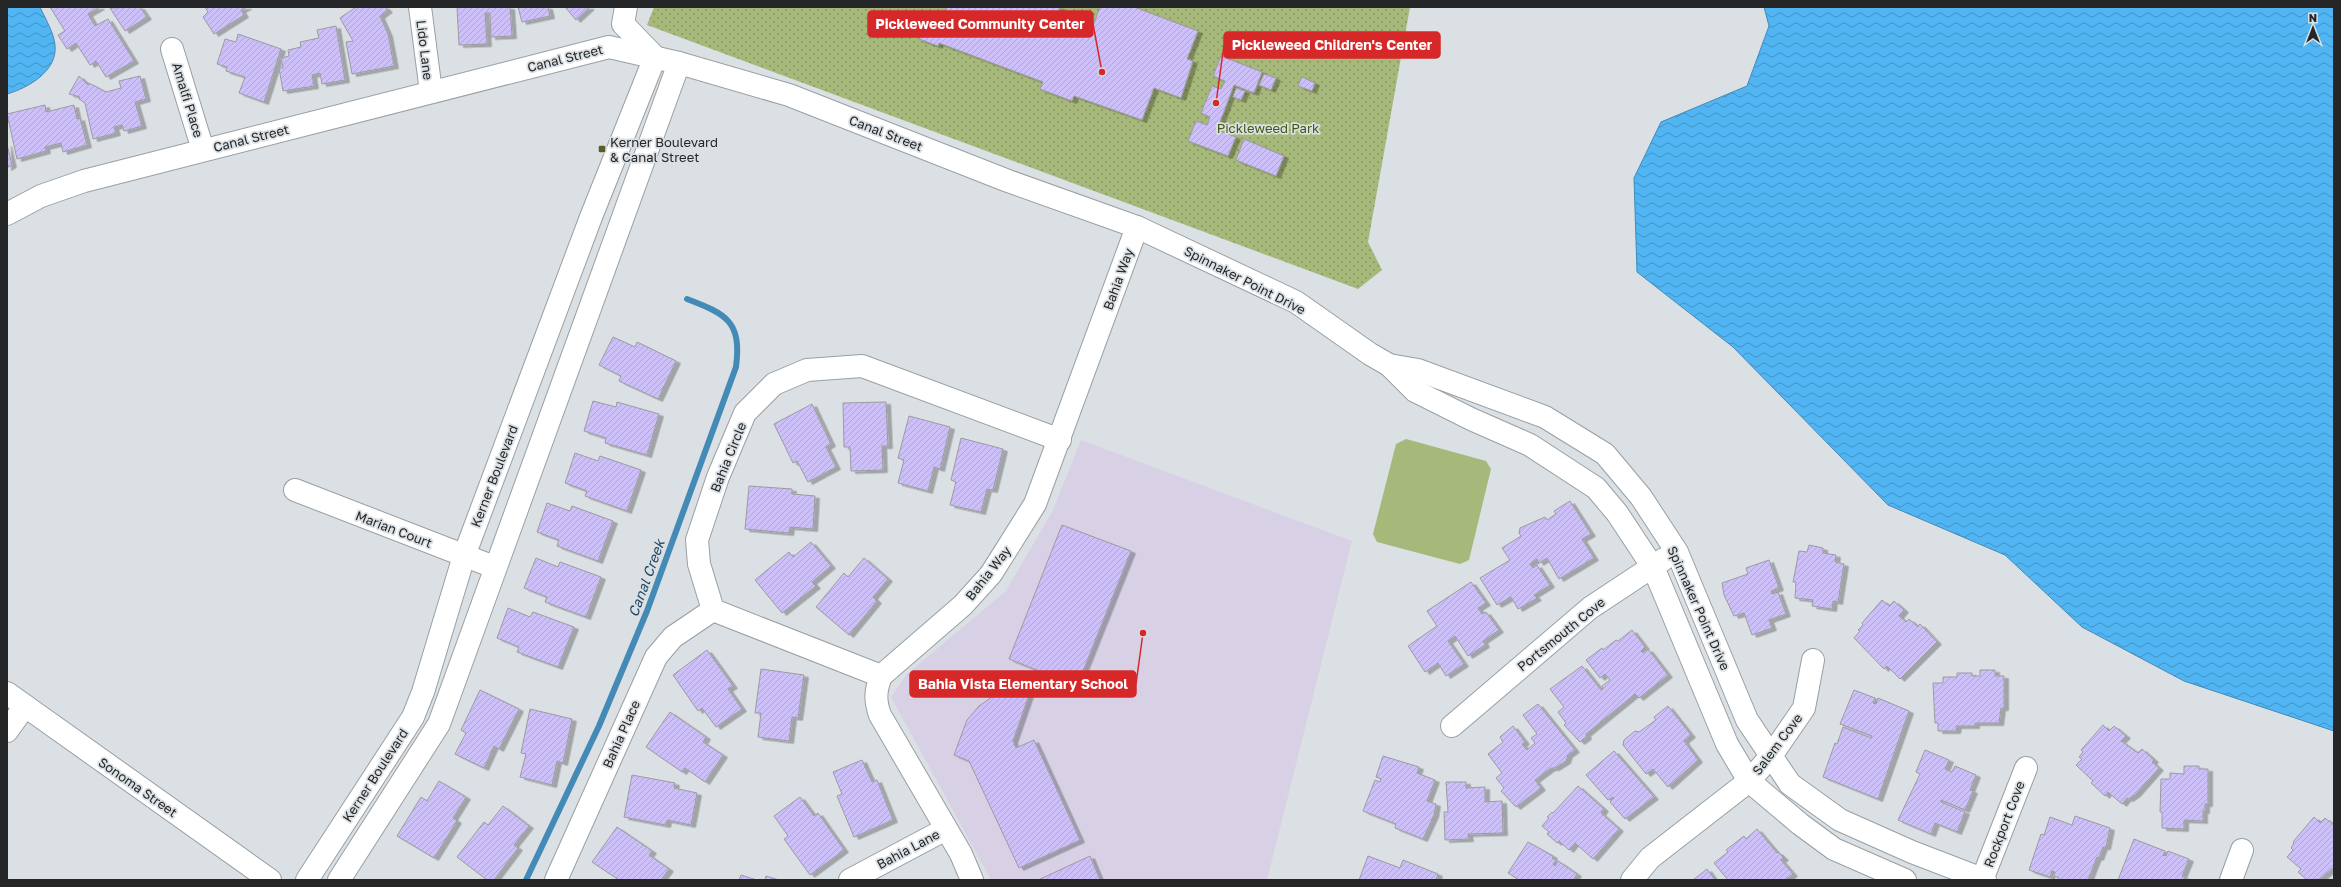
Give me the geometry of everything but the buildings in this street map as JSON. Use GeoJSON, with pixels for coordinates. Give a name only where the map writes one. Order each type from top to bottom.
{"type":"FeatureCollection","features":[{"type":"Feature","properties":{"kind":"street","name":"Lido Lane"},"geometry":{"type":"LineString","coordinates":[[420,7],[431,92]]}},
{"type":"Feature","properties":{"kind":"street"},"geometry":{"type":"LineString","coordinates":[[626,7],[623,24],[655,57]]}},
{"type":"Feature","properties":{"kind":"street","name":"Canal Street"},"geometry":{"type":"LineString","coordinates":[[7,214],[41,196],[69,185],[609,47],[679,63],[789,95],[1008,181],[1137,227]]}},
{"type":"Feature","properties":{"kind":"street","name":"Amalfi Place"},"geometry":{"type":"LineString","coordinates":[[172,49],[203,150]]}},
{"type":"Feature","properties":{"kind":"street","name":"Kerner Boulevard"},"geometry":{"type":"LineString","coordinates":[[308,880],[413,716],[423,692],[464,556],[591,217],[655,57]]}},
{"type":"Feature","properties":{"kind":"street","name":"Kerner Boulevard"},"geometry":{"type":"LineString","coordinates":[[339,880],[439,724],[494,567],[594,302],[679,63]]}},
{"type":"Feature","properties":{"kind":"street","name":"Spinnaker Point Drive"},"geometry":{"type":"LineString","coordinates":[[1137,227],[1296,302],[1370,354],[1389,365],[1415,391],[1471,419],[1530,445],[1596,488],[1617,513],[1652,566],[1727,744],[1750,781],[1800,824],[1834,849],[1905,880]]}},
{"type":"Feature","properties":{"kind":"street","name":"Bahia Way"},"geometry":{"type":"LineString","coordinates":[[881,676],[963,605],[991,574],[1035,504],[1060,440],[1137,227]]}},
{"type":"Feature","properties":{"kind":"street","name":"Spinnaker Point Drive"},"geometry":{"type":"LineString","coordinates":[[1389,365],[1418,370],[1545,417],[1604,454],[1641,497],[1677,552],[1747,720],[1790,784],[1840,820],[1912,852],[1983,880]]}},
{"type":"Feature","properties":{"kind":"street","name":"Bahia Circle"},"geometry":{"type":"LineString","coordinates":[[713,610],[699,564],[697,540],[718,477],[746,413],[774,384],[807,370],[862,366],[1060,440]]}},
{"type":"Feature","properties":{"kind":"street","name":"Marian Court"},"geometry":{"type":"LineString","coordinates":[[295,490],[494,567]]}},
{"type":"Feature","properties":{"kind":"street","name":"Portsmouth Cove"},"geometry":{"type":"LineString","coordinates":[[1452,726],[1590,608],[1652,566],[1677,552]]}},
{"type":"Feature","properties":{"kind":"street"},"geometry":{"type":"LineString","coordinates":[[713,610],[881,676],[876,688],[876,703],[880,715],[946,829],[972,880]]}},
{"type":"Feature","properties":{"kind":"street","name":"Bahia Place"},"geometry":{"type":"LineString","coordinates":[[556,880],[656,657],[673,637],[713,610]]}},
{"type":"Feature","properties":{"kind":"street","name":"Salem Cove"},"geometry":{"type":"LineString","coordinates":[[1632,880],[1650,858],[1750,781],[1771,756],[1804,708],[1813,660]]}},
{"type":"Feature","properties":{"kind":"street","name":"Sonoma Street"},"geometry":{"type":"LineString","coordinates":[[7,693],[270,880]]}},
{"type":"Feature","properties":{"kind":"street"},"geometry":{"type":"LineString","coordinates":[[7,731],[25,706]]}},
{"type":"Feature","properties":{"kind":"street","name":"Rockport Cove"},"geometry":{"type":"LineString","coordinates":[[1983,880],[2026,768]]}},
{"type":"Feature","properties":{"kind":"street","name":"Bahia Lane"},"geometry":{"type":"LineString","coordinates":[[850,880],[946,829]]}},
{"type":"Feature","properties":{"kind":"street"},"geometry":{"type":"LineString","coordinates":[[2231,880],[2242,850]]}},
{"type":"Feature","properties":{"kind":"shaded area"},"geometry":{"type":"Polygon","coordinates":[[[1081,440],[1352,541],[1267,880],[991,880],[891,697],[907,674],[1006,591],[1053,510],[1081,440]]]}},
{"type":"Feature","properties":{"kind":"green space","name":"Pickleweed Park"},"geometry":{"type":"Polygon","coordinates":[[[654,7],[1410,7],[1368,242],[1382,270],[1358,289],[647,25],[654,7]]]}},
{"type":"Feature","properties":{"kind":"green space"},"geometry":{"type":"Polygon","coordinates":[[[1406,439],[1486,461],[1491,469],[1469,560],[1460,564],[1377,542],[1373,534],[1396,444],[1406,439]]]}},
{"type":"Feature","properties":{"kind":"water"},"geometry":{"type":"Polygon","coordinates":[[[7,7],[40,7],[54,40],[55,54],[52,63],[40,77],[32,83],[7,94],[7,7]]]}},
{"type":"Feature","properties":{"kind":"water"},"geometry":{"type":"Polygon","coordinates":[[[1764,7],[2334,7],[2334,731],[2184,681],[2082,627],[2005,555],[1888,505],[1733,347],[1637,272],[1634,178],[1661,122],[1747,86],[1769,26],[1764,7]]]}},
{"type":"Feature","properties":{"kind":"waterway","name":"Canal Creek"},"geometry":{"type":"LineString","coordinates":[[526,880],[599,726],[647,611],[736,367],[736,339],[733,329],[728,321],[712,309],[687,299]]}},
{"type":"Feature","properties":{"kind":"place","name":"Pickleweed Community Center"},"geometry":{"type":"Point","coordinates":[1102,72]}},
{"type":"Feature","properties":{"kind":"place","name":"Pickleweed Children's Center"},"geometry":{"type":"Point","coordinates":[1216,103]}},
{"type":"Feature","properties":{"kind":"place","name":"Kerner Boulevard & Canal Street"},"geometry":{"type":"Point","coordinates":[602,149]}},
{"type":"Feature","properties":{"kind":"place","name":"Bahia Vista Elementary School"},"geometry":{"type":"Point","coordinates":[1143,633]}}]}
